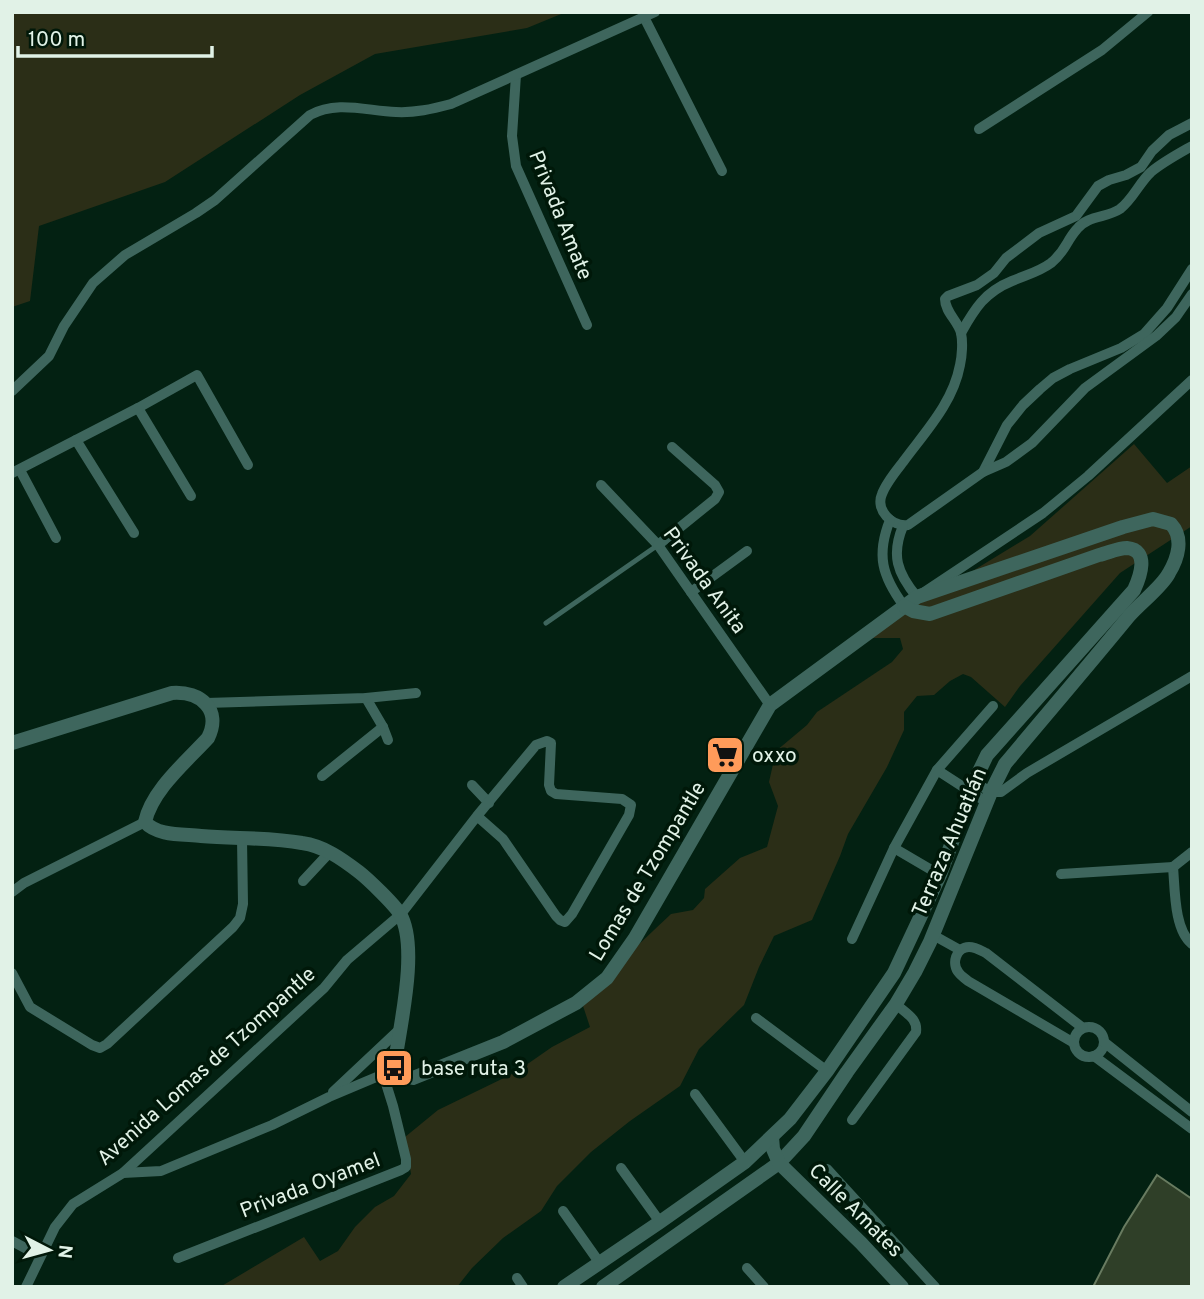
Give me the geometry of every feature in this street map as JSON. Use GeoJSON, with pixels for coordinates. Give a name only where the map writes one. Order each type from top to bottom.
{"type":"FeatureCollection","features":[{"type":"Feature","properties":{"kind":"street"},"geometry":{"type":"LineString","coordinates":[[979,129],[1102,50],[1148,12]]}},
{"type":"Feature","properties":{"kind":"street"},"geometry":{"type":"LineString","coordinates":[[12,391],[49,356],[64,326],[93,283],[125,255],[215,200],[310,115],[319,110],[331,107],[421,112],[451,104],[649,15],[722,171]]}},
{"type":"Feature","properties":{"kind":"street","name":"Privada Amate"},"geometry":{"type":"LineString","coordinates":[[516,75],[512,136],[516,166],[587,325]]}},
{"type":"Feature","properties":{"kind":"street"},"geometry":{"type":"LineString","coordinates":[[961,332],[945,305],[948,296],[977,285],[1039,233],[1117,211],[1131,199],[1146,170],[1152,151],[1169,135],[1192,123]]}},
{"type":"Feature","properties":{"kind":"street"},"geometry":{"type":"LineString","coordinates":[[1192,146],[1146,170],[1109,180],[1098,186],[1065,250],[1033,274],[1011,281],[986,295],[972,313],[961,332],[961,360],[951,393],[881,494],[882,509],[895,523],[898,537],[897,561],[906,583],[917,597],[1043,513],[1088,476],[1192,380]]}},
{"type":"Feature","properties":{"kind":"street"},"geometry":{"type":"LineString","coordinates":[[983,472],[1007,425],[1023,405],[1053,378],[1121,348],[1144,334],[1167,308],[1192,269]]}},
{"type":"Feature","properties":{"kind":"street"},"geometry":{"type":"LineString","coordinates":[[977,285],[986,295]]}},
{"type":"Feature","properties":{"kind":"street"},"geometry":{"type":"LineString","coordinates":[[895,523],[908,525],[983,472],[1006,462],[1032,443],[1085,388],[1156,336],[1176,317],[1192,294]]}},
{"type":"Feature","properties":{"kind":"street"},"geometry":{"type":"LineString","coordinates":[[1167,308],[1176,317]]}},
{"type":"Feature","properties":{"kind":"street"},"geometry":{"type":"LineString","coordinates":[[56,538],[16,471],[197,375],[248,465]]}},
{"type":"Feature","properties":{"kind":"street"},"geometry":{"type":"LineString","coordinates":[[138,408],[191,496]]}},
{"type":"Feature","properties":{"kind":"street"},"geometry":{"type":"LineString","coordinates":[[76,440],[134,533]]}},
{"type":"Feature","properties":{"kind":"street"},"geometry":{"type":"LineString","coordinates":[[658,545],[715,499],[719,492],[715,485],[671,447]]}},
{"type":"Feature","properties":{"kind":"street","name":"Privada Anita"},"geometry":{"type":"LineString","coordinates":[[601,485],[658,545],[770,705]]}},
{"type":"Feature","properties":{"kind":"street","name":"Terraza Ahuatlán"},"geometry":{"type":"LineString","coordinates":[[603,1287],[779,1163],[804,1136],[896,1004],[915,972],[1005,764],[1135,609],[1168,576],[1177,552],[1179,536],[1171,524],[1153,519],[917,597]]}},
{"type":"Feature","properties":{"kind":"street"},"geometry":{"type":"LineString","coordinates":[[895,523],[884,533],[882,562],[892,589],[904,606]]}},
{"type":"Feature","properties":{"kind":"street","name":"Terraza Ahuatlán"},"geometry":{"type":"LineString","coordinates":[[564,1287],[745,1162],[790,1119],[894,973],[940,875],[986,755],[1134,590],[1142,570],[1141,557],[1131,549],[1117,550],[930,614],[913,611],[904,606]]}},
{"type":"Feature","properties":{"kind":"street"},"geometry":{"type":"LineString","coordinates":[[691,592],[747,551]]}},
{"type":"Feature","properties":{"kind":"street","name":"Lomas de Tzompantle"},"geometry":{"type":"LineString","coordinates":[[392,1073],[413,1078],[503,1042],[576,1003],[607,978],[635,938],[770,705],[917,597]]}},
{"type":"Feature","properties":{"kind":"street"},"geometry":{"type":"LineString","coordinates":[[937,770],[989,798],[1192,676]]}},
{"type":"Feature","properties":{"kind":"street"},"geometry":{"type":"LineString","coordinates":[[12,743],[172,692],[191,694],[206,703],[211,712],[212,730],[208,738],[158,792],[147,812],[145,822],[149,827],[163,831],[316,846],[330,852],[365,877],[401,914],[408,938],[409,964],[392,1073],[329,1097],[272,1125],[161,1171],[122,1173]]}},
{"type":"Feature","properties":{"kind":"street"},"geometry":{"type":"LineString","coordinates":[[206,703],[366,698],[416,693]]}},
{"type":"Feature","properties":{"kind":"street"},"geometry":{"type":"LineString","coordinates":[[366,698],[388,740]]}},
{"type":"Feature","properties":{"kind":"street"},"geometry":{"type":"LineString","coordinates":[[852,939],[894,848],[937,770],[993,706]]}},
{"type":"Feature","properties":{"kind":"street"},"geometry":{"type":"LineString","coordinates":[[322,776],[383,727]]}},
{"type":"Feature","properties":{"kind":"street","name":"Avenida Lomas de Tzompantle"},"geometry":{"type":"LineString","coordinates":[[26,1287],[55,1227],[73,1204],[122,1173],[324,988],[347,960],[401,914],[477,816],[536,745],[547,741],[551,743],[551,791],[556,794],[622,799],[631,805],[631,810],[565,922],[556,916],[503,839],[477,816]]}},
{"type":"Feature","properties":{"kind":"street"},"geometry":{"type":"LineString","coordinates":[[472,785],[489,803]]}},
{"type":"Feature","properties":{"kind":"street"},"geometry":{"type":"LineString","coordinates":[[12,892],[24,883],[145,822]]}},
{"type":"Feature","properties":{"kind":"street"},"geometry":{"type":"LineString","coordinates":[[12,973],[30,1007],[92,1045],[100,1048],[107,1044],[233,928],[240,918],[243,904],[243,839]]}},
{"type":"Feature","properties":{"kind":"street"},"geometry":{"type":"LineString","coordinates":[[894,848],[940,875]]}},
{"type":"Feature","properties":{"kind":"street"},"geometry":{"type":"LineString","coordinates":[[303,881],[330,852]]}},
{"type":"Feature","properties":{"kind":"street"},"geometry":{"type":"LineString","coordinates":[[1061,874],[1173,867],[1192,852]]}},
{"type":"Feature","properties":{"kind":"street"},"geometry":{"type":"LineString","coordinates":[[1173,867],[1182,930],[1192,944]]}},
{"type":"Feature","properties":{"kind":"street"},"geometry":{"type":"LineString","coordinates":[[931,939],[958,954]]}},
{"type":"Feature","properties":{"kind":"street"},"geometry":{"type":"LineString","coordinates":[[1074,1043],[968,981],[958,973],[958,954],[964,948],[975,948],[986,953],[1083,1027],[1098,1029],[1104,1042],[1192,1112]]}},
{"type":"Feature","properties":{"kind":"street"},"geometry":{"type":"LineString","coordinates":[[852,1120],[916,1032],[915,1020],[896,1004]]}},
{"type":"Feature","properties":{"kind":"street"},"geometry":{"type":"LineString","coordinates":[[756,1018],[827,1070]]}},
{"type":"Feature","properties":{"kind":"street"},"geometry":{"type":"LineString","coordinates":[[1083,1027],[1076,1034],[1074,1043],[1081,1054],[1094,1056],[1101,1051],[1104,1042]]}},
{"type":"Feature","properties":{"kind":"street"},"geometry":{"type":"LineString","coordinates":[[329,1097],[400,1029]]}},
{"type":"Feature","properties":{"kind":"street"},"geometry":{"type":"LineString","coordinates":[[1094,1056],[1192,1129]]}},
{"type":"Feature","properties":{"kind":"street","name":"Privada Oyamel"},"geometry":{"type":"LineString","coordinates":[[178,1258],[406,1167],[393,1106],[392,1073]]}},
{"type":"Feature","properties":{"kind":"street"},"geometry":{"type":"LineString","coordinates":[[695,1094],[745,1162]]}},
{"type":"Feature","properties":{"kind":"street"},"geometry":{"type":"LineString","coordinates":[[790,1119],[797,1124],[804,1136]]}},
{"type":"Feature","properties":{"kind":"street"},"geometry":{"type":"LineString","coordinates":[[772,1137],[773,1149],[779,1163]]}},
{"type":"Feature","properties":{"kind":"street","name":"Calle Amates"},"geometry":{"type":"LineString","coordinates":[[779,1163],[902,1287]]}},
{"type":"Feature","properties":{"kind":"street"},"geometry":{"type":"LineString","coordinates":[[621,1168],[660,1222]]}},
{"type":"Feature","properties":{"kind":"street"},"geometry":{"type":"LineString","coordinates":[[827,1170],[935,1287]]}},
{"type":"Feature","properties":{"kind":"street"},"geometry":{"type":"LineString","coordinates":[[563,1212],[599,1262]]}},
{"type":"Feature","properties":{"kind":"street"},"geometry":{"type":"LineString","coordinates":[[12,1241],[40,1256]]}},
{"type":"Feature","properties":{"kind":"street"},"geometry":{"type":"LineString","coordinates":[[747,1268],[764,1287]]}},
{"type":"Feature","properties":{"kind":"lane"},"geometry":{"type":"LineString","coordinates":[[545,623],[658,545]]}},
{"type":"Feature","properties":{"kind":"green space"},"geometry":{"type":"Polygon","coordinates":[[[12,12],[566,12],[527,28],[375,54],[300,95],[165,182],[39,226],[30,301],[12,307],[12,12]]]}},
{"type":"Feature","properties":{"kind":"green space"},"geometry":{"type":"Polygon","coordinates":[[[1134,444],[1167,483],[1192,466],[1192,526],[1120,573],[1020,686],[1005,707],[971,677],[963,674],[934,695],[917,696],[904,712],[904,730],[887,767],[848,834],[812,920],[774,936],[744,1005],[699,1049],[680,1086],[591,1152],[557,1186],[541,1211],[503,1238],[457,1287],[220,1287],[304,1237],[320,1261],[338,1251],[355,1227],[375,1207],[394,1196],[411,1174],[405,1137],[438,1110],[516,1072],[552,1047],[590,1027],[582,1003],[636,947],[671,914],[693,910],[704,898],[705,889],[740,858],[767,847],[778,806],[769,782],[776,751],[807,725],[817,712],[892,662],[903,649],[900,638],[871,638],[889,622],[1030,536],[1134,444]]]}},
{"type":"Feature","properties":{"kind":"building"},"geometry":{"type":"Polygon","coordinates":[[[1157,1175],[1192,1199],[1192,1287],[1093,1287],[1124,1227],[1157,1175]]]}},
{"type":"Feature","properties":{"kind":"place","name":"oxxo"},"geometry":{"type":"Point","coordinates":[725,755]}},
{"type":"Feature","properties":{"kind":"place","name":"base ruta 3"},"geometry":{"type":"Point","coordinates":[394,1068]}}]}
